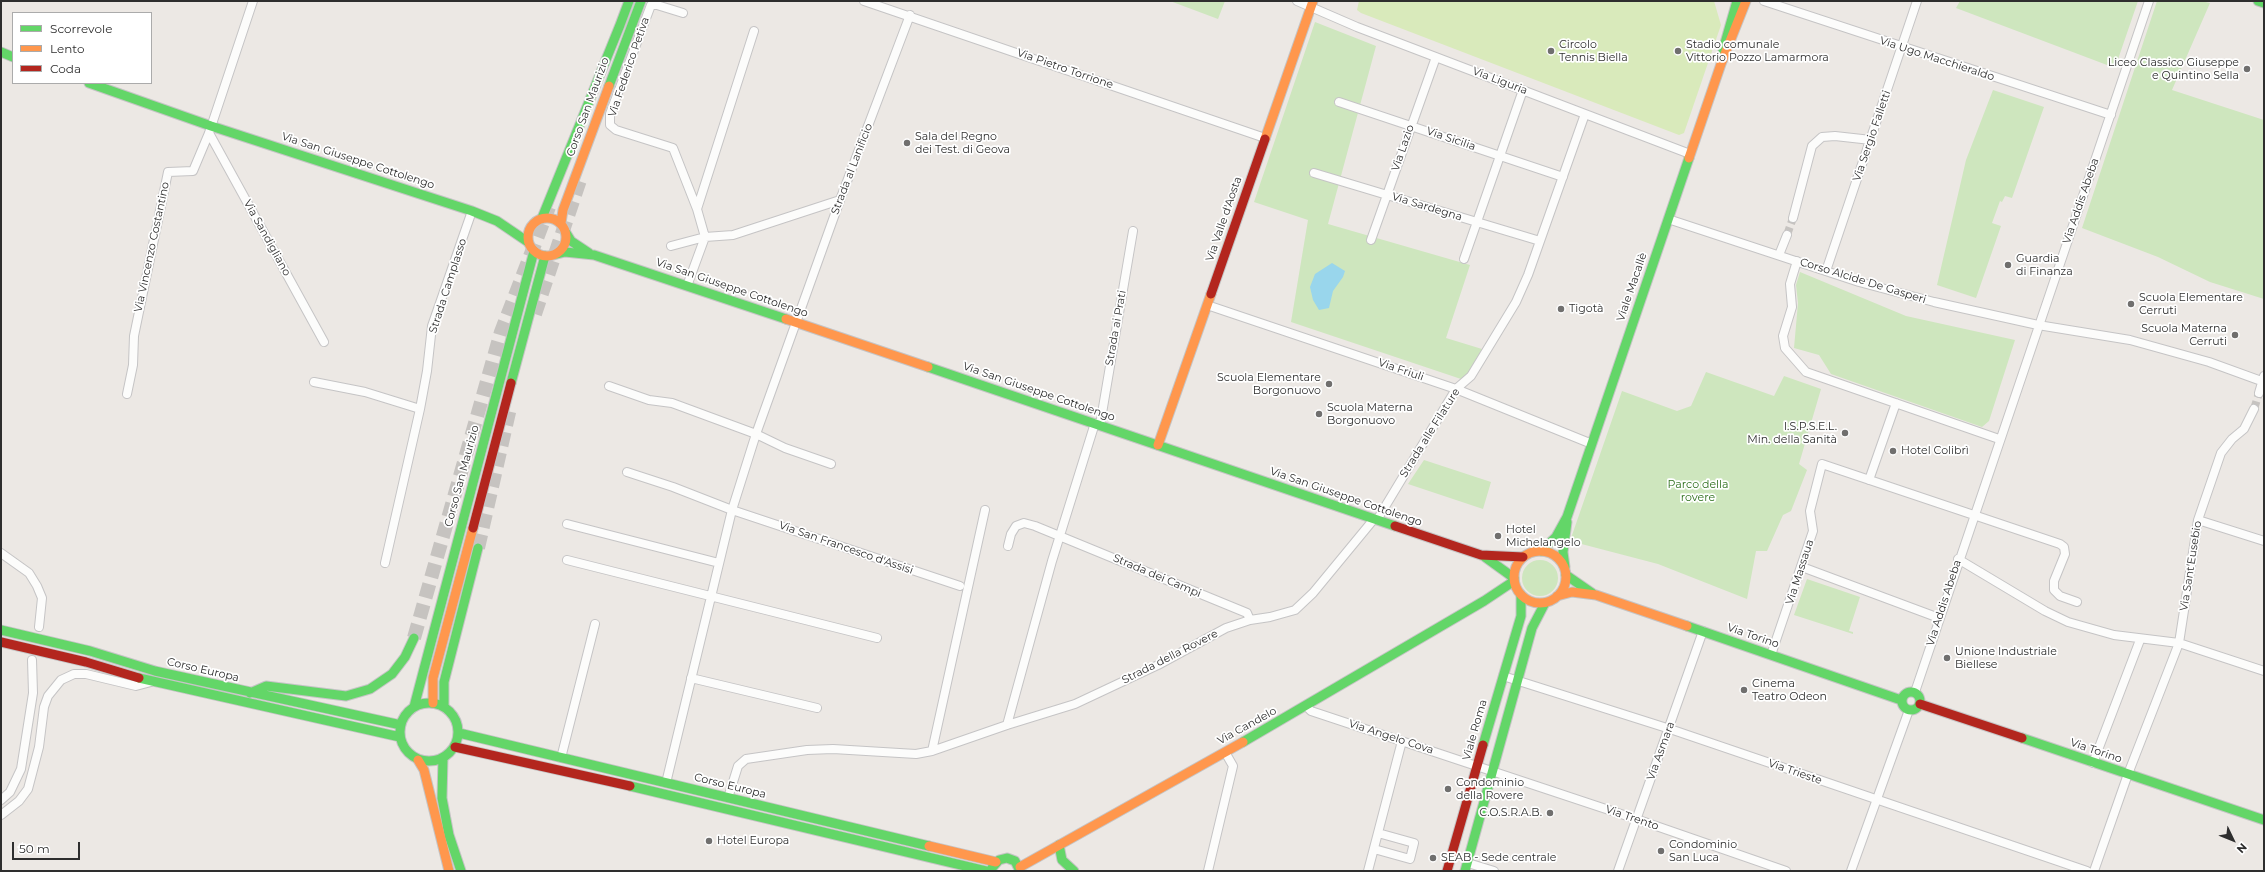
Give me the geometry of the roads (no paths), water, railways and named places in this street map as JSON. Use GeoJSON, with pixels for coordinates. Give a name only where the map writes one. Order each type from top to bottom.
{"type":"FeatureCollection","features":[{"type":"Feature","properties":{"kind":"main road","name":"Corso San Maurizio"},"geometry":{"type":"LineString","coordinates":[[538,220],[620,25],[623,1]]}},
{"type":"Feature","properties":{"kind":"main road"},"geometry":{"type":"LineString","coordinates":[[620,25],[629,1]]}},
{"type":"Feature","properties":{"kind":"main road","name":"Corso San Maurizio"},"geometry":{"type":"LineString","coordinates":[[561,223],[565,204],[641,1]]}},
{"type":"Feature","properties":{"kind":"main road","name":"Viale Macallè"},"geometry":{"type":"LineString","coordinates":[[1721,64],[1726,34],[1737,1]]}},
{"type":"Feature","properties":{"kind":"main road","name":"Viale Macallè"},"geometry":{"type":"LineString","coordinates":[[1541,551],[1556,537],[1567,517],[1721,64],[1746,1]]}},
{"type":"Feature","properties":{"kind":"main road"},"geometry":{"type":"LineString","coordinates":[[2258,1],[2264,3]]}},
{"type":"Feature","properties":{"kind":"main road","name":"Via Valle d'Aosta"},"geometry":{"type":"LineString","coordinates":[[1158,445],[1312,4]]}},
{"type":"Feature","properties":{"kind":"main road"},"geometry":{"type":"LineString","coordinates":[[1,52],[12,57]]}},
{"type":"Feature","properties":{"kind":"main road","name":"Via San Giuseppe Cottolengo"},"geometry":{"type":"LineString","coordinates":[[92,84],[210,130],[472,211],[497,221],[528,242]]}},
{"type":"Feature","properties":{"kind":"main road"},"geometry":{"type":"LineString","coordinates":[[552,218],[561,223],[566,233],[565,245],[557,254],[545,256],[534,251],[528,242],[528,231],[538,220],[552,218]]}},
{"type":"Feature","properties":{"kind":"main road","name":"Via San Giuseppe Cottolengo"},"geometry":{"type":"LineString","coordinates":[[497,221],[518,223],[538,220]]}},
{"type":"Feature","properties":{"kind":"main road","name":"Via San Giuseppe Cottolengo"},"geometry":{"type":"LineString","coordinates":[[566,233],[571,241],[589,254]]}},
{"type":"Feature","properties":{"kind":"main road","name":"Corso San Maurizio"},"geometry":{"type":"LineString","coordinates":[[414,707],[534,251]]}},
{"type":"Feature","properties":{"kind":"main road","name":"Via San Giuseppe Cottolengo"},"geometry":{"type":"LineString","coordinates":[[557,254],[565,252],[589,254],[795,322],[1481,555],[1523,557]]}},
{"type":"Feature","properties":{"kind":"main road","name":"Corso San Maurizio"},"geometry":{"type":"LineString","coordinates":[[433,703],[433,678],[545,256]]}},
{"type":"Feature","properties":{"kind":"main road","name":"Viale Macallè"},"geometry":{"type":"LineString","coordinates":[[1566,571],[1564,552],[1567,517]]}},
{"type":"Feature","properties":{"kind":"main road"},"geometry":{"type":"LineString","coordinates":[[444,707],[444,682],[478,548]]}},
{"type":"Feature","properties":{"kind":"main road"},"geometry":{"type":"LineString","coordinates":[[1467,867],[1532,628],[1545,603],[1558,596],[1566,583],[1566,571],[1556,556],[1541,551],[1528,554],[1523,557],[1518,564],[1514,580],[1520,593],[1528,600],[1545,603]]}},
{"type":"Feature","properties":{"kind":"main road","name":"Via San Giuseppe Cottolengo"},"geometry":{"type":"LineString","coordinates":[[1481,555],[1514,580]]}},
{"type":"Feature","properties":{"kind":"main road","name":"Via Torino"},"geometry":{"type":"LineString","coordinates":[[1566,571],[1596,595]]}},
{"type":"Feature","properties":{"kind":"main road","name":"Via Candelo"},"geometry":{"type":"LineString","coordinates":[[996,862],[1007,858],[1015,861],[1020,869],[1059,845],[1306,706],[1484,601],[1514,580]]}},
{"type":"Feature","properties":{"kind":"main road","name":"Via Torino"},"geometry":{"type":"LineString","coordinates":[[1558,596],[1572,592],[1596,595],[1901,700]]}},
{"type":"Feature","properties":{"kind":"main road","name":"Via Candelo"},"geometry":{"type":"LineString","coordinates":[[1484,601],[1520,593]]}},
{"type":"Feature","properties":{"kind":"main road","name":"Viale Roma"},"geometry":{"type":"LineString","coordinates":[[1447,871],[1521,616],[1520,593]]}},
{"type":"Feature","properties":{"kind":"main road","name":"Corso Europa"},"geometry":{"type":"LineString","coordinates":[[1,630],[90,651],[155,671],[401,725]]}},
{"type":"Feature","properties":{"kind":"main road"},"geometry":{"type":"LineString","coordinates":[[250,693],[266,686],[346,696],[370,689],[392,674],[405,657],[414,638]]}},
{"type":"Feature","properties":{"kind":"main road","name":"Corso Europa"},"geometry":{"type":"LineString","coordinates":[[1,642],[86,662],[152,682],[400,737]]}},
{"type":"Feature","properties":{"kind":"main road"},"geometry":{"type":"LineString","coordinates":[[1915,692],[1920,698],[1920,704],[1916,709],[1909,710],[1904,707],[1901,700],[1906,693],[1915,692]]}},
{"type":"Feature","properties":{"kind":"main road"},"geometry":{"type":"LineString","coordinates":[[418,760],[431,762],[443,758],[455,747],[459,733],[455,718],[444,707],[433,703],[423,703],[414,707],[404,718],[401,725],[400,737],[407,750],[418,760],[424,770],[449,871]]}},
{"type":"Feature","properties":{"kind":"main road","name":"Via Torino"},"geometry":{"type":"LineString","coordinates":[[1920,704],[2264,820]]}},
{"type":"Feature","properties":{"kind":"main road","name":"Corso Europa"},"geometry":{"type":"LineString","coordinates":[[459,733],[996,862]]}},
{"type":"Feature","properties":{"kind":"main road"},"geometry":{"type":"LineString","coordinates":[[455,747],[670,796],[964,869],[986,871]]}},
{"type":"Feature","properties":{"kind":"main road"},"geometry":{"type":"LineString","coordinates":[[443,758],[442,798],[449,835],[461,871]]}},
{"type":"Feature","properties":{"kind":"main road"},"geometry":{"type":"LineString","coordinates":[[1059,845],[1062,860],[1074,871]]}},
{"type":"Feature","properties":{"kind":"main road"},"geometry":{"type":"LineString","coordinates":[[992,871],[996,862]]}},
{"type":"Feature","properties":{"kind":"street"},"geometry":{"type":"LineString","coordinates":[[210,130],[253,1]]}},
{"type":"Feature","properties":{"kind":"street","name":"Via Pietro Torrione"},"geometry":{"type":"LineString","coordinates":[[864,1],[910,15],[1265,138]]}},
{"type":"Feature","properties":{"kind":"street","name":"Via Liguria"},"geometry":{"type":"LineString","coordinates":[[1297,1],[1312,4],[1436,57],[1690,154]]}},
{"type":"Feature","properties":{"kind":"street","name":"Via Ugo Macchieraldo"},"geometry":{"type":"LineString","coordinates":[[1764,1],[2111,115]]}},
{"type":"Feature","properties":{"kind":"street","name":"Via Sergio Falletti"},"geometry":{"type":"LineString","coordinates":[[1826,271],[1918,1]]}},
{"type":"Feature","properties":{"kind":"street","name":"Via Addis Abeba"},"geometry":{"type":"LineString","coordinates":[[1915,692],[1973,514],[2149,1]]}},
{"type":"Feature","properties":{"kind":"street","name":"Via Federico Petiva"},"geometry":{"type":"LineString","coordinates":[[683,12],[657,4],[651,5],[610,114],[610,125],[616,130],[673,148],[698,209],[705,237]]}},
{"type":"Feature","properties":{"kind":"street","name":"Strada al Lanificio"},"geometry":{"type":"LineString","coordinates":[[666,783],[732,510],[756,434],[795,322],[910,15]]}},
{"type":"Feature","properties":{"kind":"street"},"geometry":{"type":"LineString","coordinates":[[698,209],[754,31]]}},
{"type":"Feature","properties":{"kind":"street","name":"Via Lazio"},"geometry":{"type":"LineString","coordinates":[[1371,240],[1436,57]]}},
{"type":"Feature","properties":{"kind":"street"},"geometry":{"type":"LineString","coordinates":[[1464,259],[1499,155],[1523,90]]}},
{"type":"Feature","properties":{"kind":"street","name":"Via Sicilia"},"geometry":{"type":"LineString","coordinates":[[1339,102],[1563,177]]}},
{"type":"Feature","properties":{"kind":"street","name":"Strada alle Filature"},"geometry":{"type":"LineString","coordinates":[[1375,519],[1456,389],[1471,376],[1505,323],[1525,282],[1535,256],[1585,114]]}},
{"type":"Feature","properties":{"kind":"street","name":"Via Sandigliano"},"geometry":{"type":"LineString","coordinates":[[210,130],[324,342]]}},
{"type":"Feature","properties":{"kind":"street","name":"Via Vincenzo Costantino"},"geometry":{"type":"LineString","coordinates":[[127,394],[133,365],[134,336],[168,172],[193,171],[210,130]]}},
{"type":"Feature","properties":{"kind":"street"},"geometry":{"type":"LineString","coordinates":[[1793,218],[1812,146],[1822,137],[1835,136],[1870,140]]}},
{"type":"Feature","properties":{"kind":"street","name":"Via Sardegna"},"geometry":{"type":"LineString","coordinates":[[1314,172],[1540,241]]}},
{"type":"Feature","properties":{"kind":"street"},"geometry":{"type":"LineString","coordinates":[[671,246],[705,237],[733,235],[840,200]]}},
{"type":"Feature","properties":{"kind":"street","name":"Strada Camplasso"},"geometry":{"type":"LineString","coordinates":[[385,563],[420,409],[427,371],[432,326],[472,211]]}},
{"type":"Feature","properties":{"kind":"street","name":"Corso Alcide De Gasperi"},"geometry":{"type":"LineString","coordinates":[[1668,219],[1826,271],[1934,302],[2038,325],[2130,340],[2209,362],[2263,380]]}},
{"type":"Feature","properties":{"kind":"street","name":"Strada ai Prati"},"geometry":{"type":"LineString","coordinates":[[1097,424],[1132,231]]}},
{"type":"Feature","properties":{"kind":"street"},"geometry":{"type":"LineString","coordinates":[[1779,255],[1787,234]]}},
{"type":"Feature","properties":{"kind":"street"},"geometry":{"type":"LineString","coordinates":[[687,286],[705,237]]}},
{"type":"Feature","properties":{"kind":"street"},"geometry":{"type":"LineString","coordinates":[[1797,261],[1790,284],[1792,307],[1783,336],[1786,348],[1806,372],[1999,440]]}},
{"type":"Feature","properties":{"kind":"street","name":"Via Friuli"},"geometry":{"type":"LineString","coordinates":[[1207,305],[1456,389],[1592,444]]}},
{"type":"Feature","properties":{"kind":"street"},"geometry":{"type":"LineString","coordinates":[[2259,393],[2263,380]]}},
{"type":"Feature","properties":{"kind":"street"},"geometry":{"type":"LineString","coordinates":[[314,382],[365,392],[420,409]]}},
{"type":"Feature","properties":{"kind":"street"},"geometry":{"type":"LineString","coordinates":[[609,386],[649,400],[672,403],[756,434],[785,448],[831,464]]}},
{"type":"Feature","properties":{"kind":"street"},"geometry":{"type":"LineString","coordinates":[[1896,403],[1869,480],[2060,544],[2064,547],[2066,554],[2054,581],[2054,590],[2060,596],[2077,602]]}},
{"type":"Feature","properties":{"kind":"street","name":"Via Sant'Eusebio"},"geometry":{"type":"LineString","coordinates":[[2094,871],[2128,774],[2179,642],[2198,520],[2221,453],[2232,438],[2244,429],[2254,409]]}},
{"type":"Feature","properties":{"kind":"street"},"geometry":{"type":"LineString","coordinates":[[1007,725],[1060,535],[1097,424]]}},
{"type":"Feature","properties":{"kind":"street","name":"Via Massaua"},"geometry":{"type":"LineString","coordinates":[[1771,655],[1813,531],[1810,510],[1822,464],[1869,480]]}},
{"type":"Feature","properties":{"kind":"street","name":"Via San Francesco d'Assisi"},"geometry":{"type":"LineString","coordinates":[[627,472],[673,487],[732,510],[960,586]]}},
{"type":"Feature","properties":{"kind":"street"},"geometry":{"type":"LineString","coordinates":[[932,751],[985,510]]}},
{"type":"Feature","properties":{"kind":"street","name":"Strada della Rovere"},"geometry":{"type":"LineString","coordinates":[[728,798],[738,766],[746,759],[808,750],[833,749],[916,754],[932,751],[1007,725],[1075,704],[1158,665],[1226,628],[1250,620],[1270,617],[1295,610],[1313,592],[1375,519]]}},
{"type":"Feature","properties":{"kind":"street"},"geometry":{"type":"LineString","coordinates":[[2198,520],[2264,541]]}},
{"type":"Feature","properties":{"kind":"street","name":"Strada dei Campi"},"geometry":{"type":"LineString","coordinates":[[1008,546],[1016,526],[1024,523],[1060,535],[1247,613],[1250,620]]}},
{"type":"Feature","properties":{"kind":"street"},"geometry":{"type":"LineString","coordinates":[[567,524],[719,563]]}},
{"type":"Feature","properties":{"kind":"street"},"geometry":{"type":"LineString","coordinates":[[1,553],[29,573],[37,586],[42,598],[39,627]]}},
{"type":"Feature","properties":{"kind":"street"},"geometry":{"type":"LineString","coordinates":[[1958,559],[2045,611],[2068,622],[2114,635],[2140,640],[2179,642],[2264,671]]}},
{"type":"Feature","properties":{"kind":"street"},"geometry":{"type":"LineString","coordinates":[[568,560],[877,638]]}},
{"type":"Feature","properties":{"kind":"street"},"geometry":{"type":"LineString","coordinates":[[1802,567],[1939,618]]}},
{"type":"Feature","properties":{"kind":"street"},"geometry":{"type":"LineString","coordinates":[[561,758],[595,624]]}},
{"type":"Feature","properties":{"kind":"street","name":"Via Asmara"},"geometry":{"type":"LineString","coordinates":[[1618,871],[1670,729],[1703,631]]}},
{"type":"Feature","properties":{"kind":"street"},"geometry":{"type":"LineString","coordinates":[[2093,763],[2140,640]]}},
{"type":"Feature","properties":{"kind":"street"},"geometry":{"type":"LineString","coordinates":[[1,800],[10,792],[21,769],[33,693],[32,660]]}},
{"type":"Feature","properties":{"kind":"street"},"geometry":{"type":"LineString","coordinates":[[1,815],[18,801],[28,789],[36,760],[44,707],[48,696],[61,680],[74,674],[86,674],[136,686],[152,682]]}},
{"type":"Feature","properties":{"kind":"street","name":"Via Trieste"},"geometry":{"type":"LineString","coordinates":[[1503,676],[1670,729],[2087,871]]}},
{"type":"Feature","properties":{"kind":"street"},"geometry":{"type":"LineString","coordinates":[[691,678],[817,708]]}},
{"type":"Feature","properties":{"kind":"street","name":"Via Angelo Cova"},"geometry":{"type":"LineString","coordinates":[[1306,706],[1311,711],[1477,766]]}},
{"type":"Feature","properties":{"kind":"street"},"geometry":{"type":"LineString","coordinates":[[1851,871],[1909,710]]}},
{"type":"Feature","properties":{"kind":"street"},"geometry":{"type":"LineString","coordinates":[[1368,871],[1402,742]]}},
{"type":"Feature","properties":{"kind":"street"},"geometry":{"type":"LineString","coordinates":[[1208,871],[1233,766],[1225,752]]}},
{"type":"Feature","properties":{"kind":"street","name":"Via Trento"},"geometry":{"type":"LineString","coordinates":[[1477,766],[1786,871]]}},
{"type":"Feature","properties":{"kind":"street"},"geometry":{"type":"LineString","coordinates":[[1374,849],[1410,859],[1414,843],[1378,833]]}},
{"type":"Feature","properties":{"kind":"street"},"geometry":{"type":"LineString","coordinates":[[1467,867],[1494,871]]}},
{"type":"Feature","properties":{"kind":"water"},"geometry":{"type":"Polygon","coordinates":[[[1332,263],[1345,271],[1343,277],[1333,291],[1329,308],[1319,310],[1313,300],[1310,287],[1315,274],[1332,263]]]}},
{"type":"Feature","properties":{"kind":"tunnel"},"geometry":{"type":"LineString","coordinates":[[535,314],[581,177]]}},
{"type":"Feature","properties":{"kind":"tunnel"},"geometry":{"type":"LineString","coordinates":[[414,638],[501,332],[549,207]]}},
{"type":"Feature","properties":{"kind":"tunnel"},"geometry":{"type":"LineString","coordinates":[[1787,235],[1793,218]]}},
{"type":"Feature","properties":{"kind":"tunnel"},"geometry":{"type":"LineString","coordinates":[[2254,409],[2259,393]]}},
{"type":"Feature","properties":{"kind":"tunnel"},"geometry":{"type":"LineString","coordinates":[[478,548],[510,408]]}},
{"type":"Feature","properties":{"kind":"place","name":"Circolo Tennis Biella"},"geometry":{"type":"Point","coordinates":[1551,51]}},
{"type":"Feature","properties":{"kind":"place","name":"Stadio comunale Vittorio Pozzo Lamarmora"},"geometry":{"type":"Point","coordinates":[1678,51]}},
{"type":"Feature","properties":{"kind":"place","name":"Liceo Classico Giuseppe e Quintino Sella"},"geometry":{"type":"Point","coordinates":[2247,69]}},
{"type":"Feature","properties":{"kind":"place","name":"Sala del Regno dei Test. di Geova"},"geometry":{"type":"Point","coordinates":[907,143]}},
{"type":"Feature","properties":{"kind":"place","name":"Guardia di Finanza"},"geometry":{"type":"Point","coordinates":[2008,265]}},
{"type":"Feature","properties":{"kind":"place","name":"Scuola Elementare Cerruti"},"geometry":{"type":"Point","coordinates":[2131,304]}},
{"type":"Feature","properties":{"kind":"place","name":"Tigotà"},"geometry":{"type":"Point","coordinates":[1561,309]}},
{"type":"Feature","properties":{"kind":"place","name":"Scuola Materna Cerruti"},"geometry":{"type":"Point","coordinates":[2235,335]}},
{"type":"Feature","properties":{"kind":"place","name":"Scuola Elementare Borgonuovo"},"geometry":{"type":"Point","coordinates":[1329,384]}},
{"type":"Feature","properties":{"kind":"place","name":"Scuola Materna Borgonuovo"},"geometry":{"type":"Point","coordinates":[1319,414]}},
{"type":"Feature","properties":{"kind":"place","name":"I.S.P.S.E.L. Min. della Sanità"},"geometry":{"type":"Point","coordinates":[1845,433]}},
{"type":"Feature","properties":{"kind":"place","name":"Hotel Colibrì"},"geometry":{"type":"Point","coordinates":[1893,451]}},
{"type":"Feature","properties":{"kind":"place","name":"Hotel Michelangelo"},"geometry":{"type":"Point","coordinates":[1498,536]}},
{"type":"Feature","properties":{"kind":"place","name":"Unione Industriale Biellese"},"geometry":{"type":"Point","coordinates":[1947,658]}},
{"type":"Feature","properties":{"kind":"place","name":"Cinema Teatro Odeon"},"geometry":{"type":"Point","coordinates":[1744,690]}},
{"type":"Feature","properties":{"kind":"place","name":"Condominio della Rovere"},"geometry":{"type":"Point","coordinates":[1448,789]}},
{"type":"Feature","properties":{"kind":"place","name":"C.O.S.R.A.B."},"geometry":{"type":"Point","coordinates":[1550,813]}},
{"type":"Feature","properties":{"kind":"place","name":"Hotel Europa"},"geometry":{"type":"Point","coordinates":[709,841]}},
{"type":"Feature","properties":{"kind":"place","name":"Condominio San Luca"},"geometry":{"type":"Point","coordinates":[1661,851]}},
{"type":"Feature","properties":{"kind":"place","name":"SEAB - Sede centrale"},"geometry":{"type":"Point","coordinates":[1433,858]}},
{"type":"Feature","properties":{"kind":"park label","name":"Parco della rovere"},"geometry":{"type":"Point","coordinates":[1698,491]}}]}
